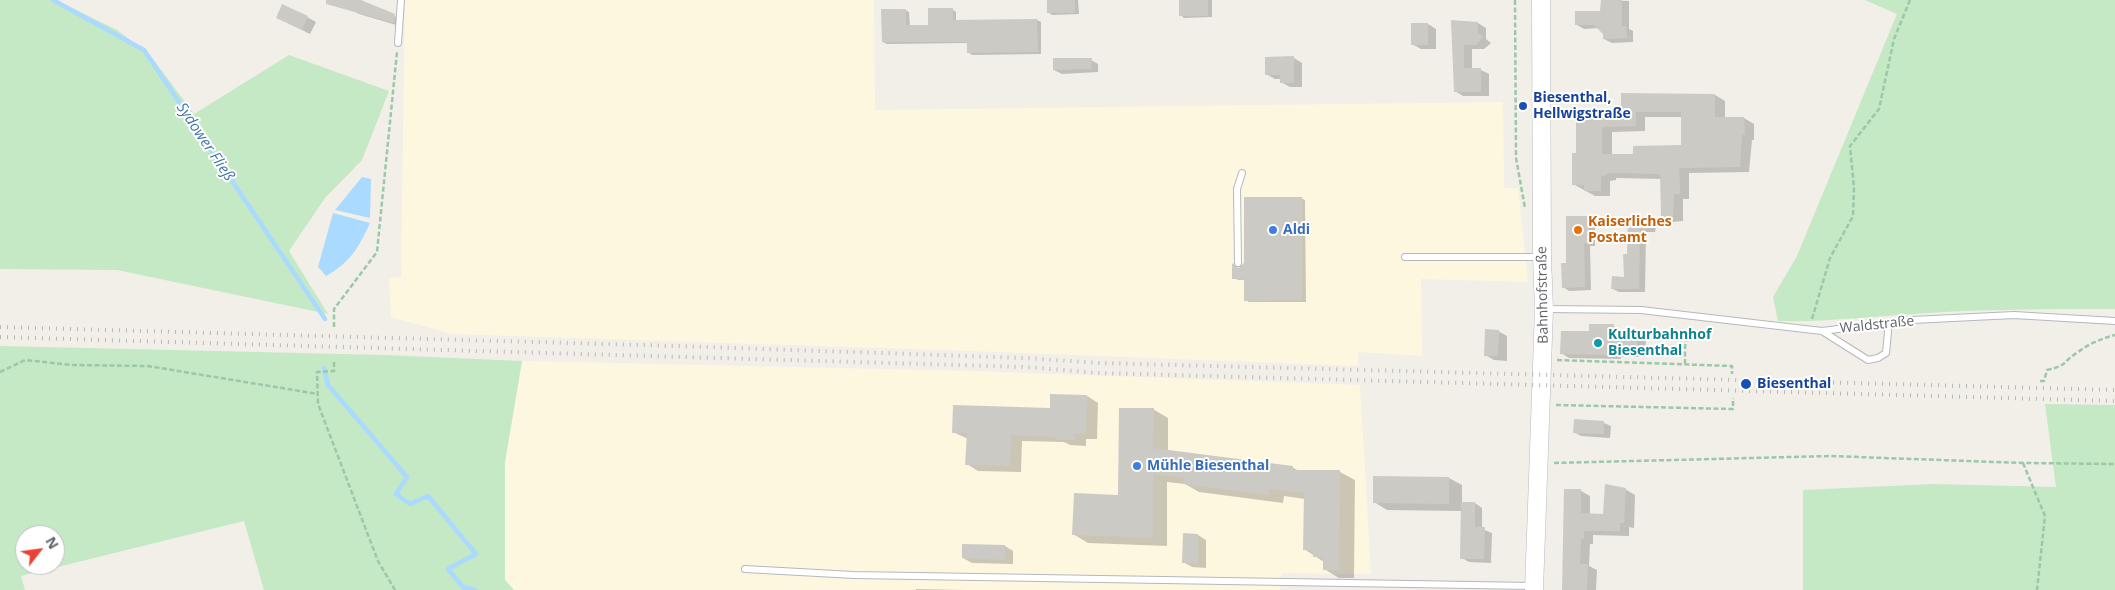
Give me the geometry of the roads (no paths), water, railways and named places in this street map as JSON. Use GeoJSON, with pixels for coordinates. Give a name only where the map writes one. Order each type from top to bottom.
{"type":"FeatureCollection","features":[{"type":"Feature","properties":{"kind":"main road","name":"Bahnhofstraße"},"geometry":{"type":"LineString","coordinates":[[1534,588],[1540,463],[1544,309],[1541,0]]}},
{"type":"Feature","properties":{"kind":"lane"},"geometry":{"type":"LineString","coordinates":[[398,43],[400,0]]}},
{"type":"Feature","properties":{"kind":"lane"},"geometry":{"type":"LineString","coordinates":[[1238,263],[1237,189],[1242,173]]}},
{"type":"Feature","properties":{"kind":"lane"},"geometry":{"type":"LineString","coordinates":[[1405,257],[1542,257]]}},
{"type":"Feature","properties":{"kind":"lane","name":"Waldstraße"},"geometry":{"type":"LineString","coordinates":[[1544,309],[1641,310],[1822,331],[1887,323],[2014,315],[2115,321]]}},
{"type":"Feature","properties":{"kind":"lane"},"geometry":{"type":"LineString","coordinates":[[1822,331],[1868,360],[1878,358],[1886,352],[1887,323]]}},
{"type":"Feature","properties":{"kind":"lane"},"geometry":{"type":"LineString","coordinates":[[745,569],[854,575],[1534,588]]}},
{"type":"Feature","properties":{"kind":"water"},"geometry":{"type":"Polygon","coordinates":[[[362,177],[371,179],[370,218],[335,210],[362,177]]]}},
{"type":"Feature","properties":{"kind":"water"},"geometry":{"type":"Polygon","coordinates":[[[333,213],[370,223],[353,254],[341,266],[326,276],[318,267],[333,213]]]}},
{"type":"Feature","properties":{"kind":"waterway","name":"Sydower Fließ"},"geometry":{"type":"LineString","coordinates":[[53,0],[144,50],[325,319]]}},
{"type":"Feature","properties":{"kind":"waterway","name":"Sydower Fließ"},"geometry":{"type":"LineString","coordinates":[[324,368],[328,385],[407,477],[396,494],[410,504],[428,496],[476,554],[448,569],[463,587],[475,590]]}},
{"type":"Feature","properties":{"kind":"railway"},"geometry":{"type":"LineString","coordinates":[[0,327],[677,346],[1025,358],[1100,363],[2115,390]]}},
{"type":"Feature","properties":{"kind":"railway"},"geometry":{"type":"LineString","coordinates":[[0,337],[1026,367],[1099,373],[2115,401]]}},
{"type":"Feature","properties":{"kind":"place","name":"Biesenthal, Hellwigstraße"},"geometry":{"type":"Point","coordinates":[1523,106]}},
{"type":"Feature","properties":{"kind":"place","name":"Aldi"},"geometry":{"type":"Point","coordinates":[1273,230]}},
{"type":"Feature","properties":{"kind":"place","name":"Kaiserliches Postamt"},"geometry":{"type":"Point","coordinates":[1578,230]}},
{"type":"Feature","properties":{"kind":"place","name":"Kulturbahnhof Biesenthal"},"geometry":{"type":"Point","coordinates":[1598,343]}},
{"type":"Feature","properties":{"kind":"place","name":"Biesenthal"},"geometry":{"type":"Point","coordinates":[1746,384]}},
{"type":"Feature","properties":{"kind":"place","name":"Mühle Biesenthal"},"geometry":{"type":"Point","coordinates":[1137,466]}}]}
